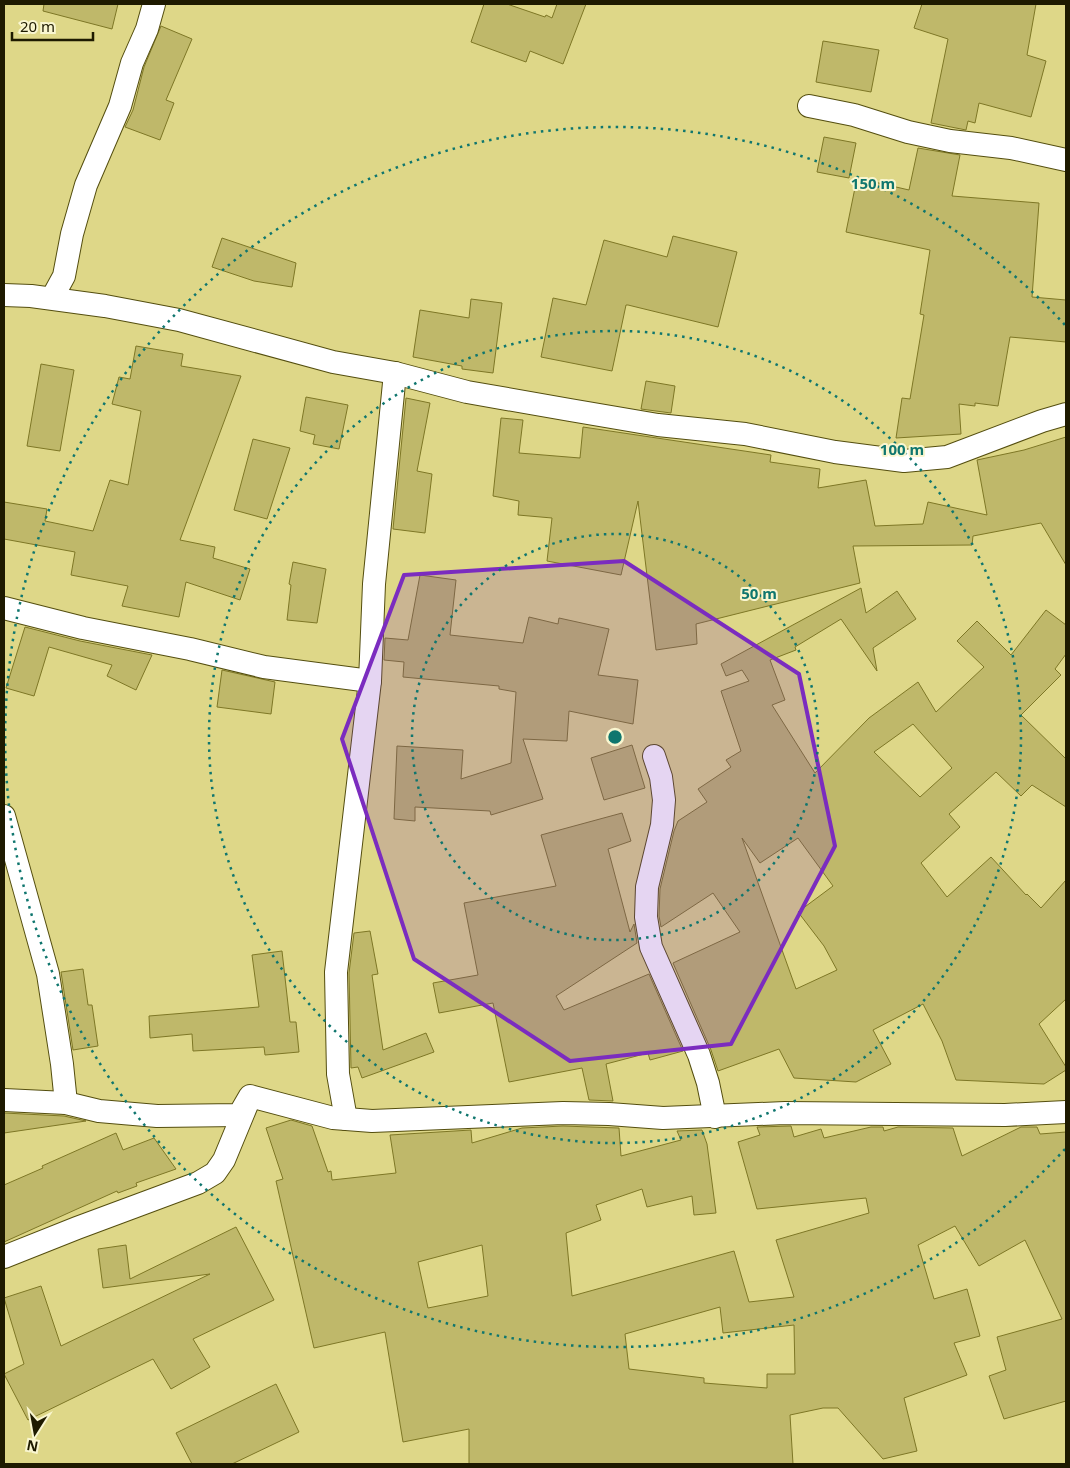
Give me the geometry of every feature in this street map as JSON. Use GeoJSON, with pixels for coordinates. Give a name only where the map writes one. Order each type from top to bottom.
{"type":"FeatureCollection","features":[{"type":"Feature","properties":{"kind":"street"},"geometry":{"type":"LineString","coordinates":[[52,298],[64,276],[72,234],[86,185],[120,106],[132,63],[147,29],[154,4]]}},
{"type":"Feature","properties":{"kind":"street"},"geometry":{"type":"LineString","coordinates":[[809,106],[854,115],[908,132],[950,141],[1011,148],[1066,160]]}},
{"type":"Feature","properties":{"kind":"street"},"geometry":{"type":"LineString","coordinates":[[4,295],[52,298],[179,320],[333,362],[395,373],[467,392],[658,425],[745,434],[835,452],[904,461],[947,457],[1042,421],[1066,414]]}},
{"type":"Feature","properties":{"kind":"street"},"geometry":{"type":"LineString","coordinates":[[346,1119],[338,1074],[336,972],[370,681],[374,584],[395,373]]}},
{"type":"Feature","properties":{"kind":"street"},"geometry":{"type":"LineString","coordinates":[[4,608],[83,628],[190,649],[264,667],[370,681]]}},
{"type":"Feature","properties":{"kind":"street"},"geometry":{"type":"LineString","coordinates":[[654,756],[661,777],[664,800],[660,835],[647,887],[646,918],[651,947],[699,1055],[708,1082],[715,1117]]}},
{"type":"Feature","properties":{"kind":"street"},"geometry":{"type":"LineString","coordinates":[[4,816],[48,974],[66,1103]]}},
{"type":"Feature","properties":{"kind":"street"},"geometry":{"type":"LineString","coordinates":[[250,1096],[332,1118],[372,1121],[562,1113],[662,1118],[785,1113],[1005,1114],[1066,1112]]}},
{"type":"Feature","properties":{"kind":"street"},"geometry":{"type":"LineString","coordinates":[[4,1100],[66,1103],[99,1110],[157,1116],[239,1114],[250,1096]]}},
{"type":"Feature","properties":{"kind":"street"},"geometry":{"type":"LineString","coordinates":[[4,1258],[77,1228],[198,1183],[215,1172],[224,1160],[250,1096]]}},
{"type":"Feature","properties":{"kind":"highlighted area"},"geometry":{"type":"Polygon","coordinates":[[[624,561],[799,674],[835,846],[731,1044],[570,1061],[414,959],[342,739],[404,575],[624,561]]]}},
{"type":"Feature","properties":{"kind":"building"},"geometry":{"type":"Polygon","coordinates":[[[44,4],[118,4],[112,29],[43,11],[44,4]]]}},
{"type":"Feature","properties":{"kind":"building"},"geometry":{"type":"Polygon","coordinates":[[[484,4],[507,4],[552,18],[557,4],[586,4],[563,64],[530,51],[526,62],[471,42],[484,4]]]}},
{"type":"Feature","properties":{"kind":"building"},"geometry":{"type":"Polygon","coordinates":[[[922,4],[1036,4],[1027,55],[1046,61],[1031,117],[979,103],[975,123],[968,121],[966,130],[931,123],[948,39],[914,28],[922,4]]]}},
{"type":"Feature","properties":{"kind":"building"},"geometry":{"type":"Polygon","coordinates":[[[161,26],[192,39],[166,100],[174,103],[160,140],[125,127],[133,110],[144,67],[161,26]]]}},
{"type":"Feature","properties":{"kind":"building"},"geometry":{"type":"Polygon","coordinates":[[[823,41],[879,50],[871,92],[816,82],[823,41]]]}},
{"type":"Feature","properties":{"kind":"building"},"geometry":{"type":"Polygon","coordinates":[[[824,137],[856,143],[849,178],[817,172],[824,137]]]}},
{"type":"Feature","properties":{"kind":"building"},"geometry":{"type":"Polygon","coordinates":[[[918,148],[960,155],[952,196],[1039,203],[1032,297],[1066,300],[1066,342],[1010,337],[998,406],[975,403],[975,406],[959,404],[961,434],[896,438],[902,398],[910,399],[924,315],[920,314],[930,250],[846,232],[857,178],[909,190],[918,148]]]}},
{"type":"Feature","properties":{"kind":"building"},"geometry":{"type":"Polygon","coordinates":[[[673,236],[737,252],[718,327],[626,305],[612,371],[541,357],[553,298],[586,305],[604,240],[667,257],[673,236]]]}},
{"type":"Feature","properties":{"kind":"building"},"geometry":{"type":"Polygon","coordinates":[[[222,238],[296,263],[292,287],[254,281],[212,267],[222,238]]]}},
{"type":"Feature","properties":{"kind":"building"},"geometry":{"type":"Polygon","coordinates":[[[471,299],[502,303],[493,373],[462,369],[462,366],[413,357],[420,310],[469,318],[471,299]]]}},
{"type":"Feature","properties":{"kind":"building"},"geometry":{"type":"Polygon","coordinates":[[[136,346],[183,354],[181,366],[241,376],[180,540],[215,547],[213,558],[250,569],[240,600],[186,582],[179,617],[122,606],[128,586],[71,575],[75,552],[4,539],[4,502],[47,509],[45,521],[93,531],[110,480],[128,485],[141,411],[112,404],[119,377],[130,379],[136,346]]]}},
{"type":"Feature","properties":{"kind":"building"},"geometry":{"type":"Polygon","coordinates":[[[41,364],[74,370],[60,451],[27,446],[41,364]]]}},
{"type":"Feature","properties":{"kind":"building"},"geometry":{"type":"Polygon","coordinates":[[[646,381],[675,386],[671,413],[641,409],[646,381]]]}},
{"type":"Feature","properties":{"kind":"building"},"geometry":{"type":"Polygon","coordinates":[[[306,397],[348,405],[339,449],[313,444],[315,435],[300,431],[306,397]]]}},
{"type":"Feature","properties":{"kind":"building"},"geometry":{"type":"Polygon","coordinates":[[[406,398],[430,403],[417,471],[432,474],[425,533],[393,529],[406,398]]]}},
{"type":"Feature","properties":{"kind":"building"},"geometry":{"type":"Polygon","coordinates":[[[501,418],[523,420],[519,453],[580,458],[583,427],[771,455],[770,462],[820,469],[818,488],[866,480],[875,526],[923,524],[928,502],[987,515],[977,460],[1024,450],[1066,437],[1066,565],[1041,523],[973,536],[972,545],[853,546],[860,583],[696,624],[697,644],[656,650],[638,501],[621,575],[547,561],[552,518],[518,515],[519,501],[493,496],[501,418]]]}},
{"type":"Feature","properties":{"kind":"building"},"geometry":{"type":"Polygon","coordinates":[[[253,439],[290,448],[267,519],[234,510],[253,439]]]}},
{"type":"Feature","properties":{"kind":"building"},"geometry":{"type":"Polygon","coordinates":[[[293,562],[326,569],[317,623],[287,620],[291,585],[289,584],[293,562]]]}},
{"type":"Feature","properties":{"kind":"building"},"geometry":{"type":"Polygon","coordinates":[[[420,575],[456,580],[450,635],[523,643],[529,617],[558,624],[559,618],[609,629],[598,675],[638,680],[633,724],[569,711],[567,741],[523,739],[543,799],[491,815],[490,811],[415,807],[415,821],[394,819],[397,746],[463,750],[461,779],[511,763],[516,692],[499,689],[499,686],[403,677],[404,662],[384,660],[385,638],[408,640],[420,575]]]}},
{"type":"Feature","properties":{"kind":"building"},"geometry":{"type":"Polygon","coordinates":[[[861,588],[866,613],[897,591],[916,619],[873,648],[877,671],[841,619],[795,647],[796,650],[770,660],[785,700],[772,705],[815,773],[869,718],[918,682],[936,712],[984,667],[957,641],[977,621],[1011,655],[1046,610],[1066,625],[1066,654],[1055,669],[1061,675],[1021,715],[1066,759],[1066,807],[1032,785],[1021,796],[996,772],[949,814],[960,827],[921,863],[947,897],[991,857],[1026,895],[1041,908],[1066,880],[1066,999],[1039,1024],[1066,1067],[1066,1070],[1044,1084],[956,1080],[942,1041],[923,1004],[873,1030],[891,1064],[856,1082],[794,1078],[779,1049],[718,1071],[711,1050],[673,963],[740,932],[713,893],[661,927],[659,916],[660,889],[678,821],[707,802],[698,789],[731,767],[726,760],[741,751],[721,691],[749,681],[742,670],[726,676],[721,664],[861,588]],[[913,724],[874,752],[920,797],[952,768],[913,724]],[[742,838],[796,989],[837,970],[824,946],[798,912],[833,886],[798,838],[760,863],[742,838]]]}},
{"type":"Feature","properties":{"kind":"building"},"geometry":{"type":"Polygon","coordinates":[[[25,627],[80,641],[152,655],[136,690],[107,676],[112,665],[49,647],[34,696],[6,688],[25,627]]]}},
{"type":"Feature","properties":{"kind":"building"},"geometry":{"type":"Polygon","coordinates":[[[222,670],[275,682],[271,714],[217,707],[222,670]]]}},
{"type":"Feature","properties":{"kind":"building"},"geometry":{"type":"Polygon","coordinates":[[[632,745],[645,788],[604,800],[591,758],[632,745]]]}},
{"type":"Feature","properties":{"kind":"building"},"geometry":{"type":"Polygon","coordinates":[[[622,813],[631,841],[608,849],[630,932],[634,924],[637,943],[556,996],[564,1010],[649,974],[683,1051],[650,1060],[648,1053],[606,1064],[613,1101],[589,1100],[582,1068],[509,1082],[493,1003],[439,1013],[433,983],[478,975],[464,903],[556,886],[541,835],[622,813]]]}},
{"type":"Feature","properties":{"kind":"building"},"geometry":{"type":"Polygon","coordinates":[[[370,931],[378,974],[372,975],[383,1050],[426,1033],[434,1052],[362,1078],[358,1067],[351,1068],[349,973],[354,933],[370,931]]]}},
{"type":"Feature","properties":{"kind":"building"},"geometry":{"type":"Polygon","coordinates":[[[282,951],[290,1022],[296,1022],[299,1052],[265,1055],[264,1047],[193,1051],[192,1034],[150,1038],[149,1016],[259,1007],[252,955],[282,951]]]}},
{"type":"Feature","properties":{"kind":"building"},"geometry":{"type":"Polygon","coordinates":[[[83,969],[88,1005],[92,1005],[98,1046],[73,1050],[61,972],[83,969]]]}},
{"type":"Feature","properties":{"kind":"building"},"geometry":{"type":"Polygon","coordinates":[[[4,1113],[64,1116],[86,1121],[4,1133],[4,1113]]]}},
{"type":"Feature","properties":{"kind":"building"},"geometry":{"type":"Polygon","coordinates":[[[291,1120],[312,1126],[328,1172],[331,1171],[332,1180],[396,1173],[390,1135],[471,1130],[472,1143],[522,1128],[563,1126],[619,1128],[621,1156],[681,1140],[677,1131],[702,1130],[707,1144],[716,1213],[694,1215],[692,1196],[647,1207],[642,1189],[596,1205],[601,1220],[566,1233],[572,1296],[734,1251],[749,1302],[794,1297],[776,1240],[869,1213],[866,1198],[757,1209],[738,1142],[760,1135],[757,1127],[791,1126],[794,1137],[821,1129],[824,1138],[871,1127],[883,1127],[884,1131],[898,1127],[953,1128],[962,1156],[1021,1127],[1037,1127],[1040,1134],[1066,1132],[1066,1401],[1004,1419],[989,1376],[1006,1370],[997,1337],[1062,1319],[1025,1240],[979,1266],[955,1226],[918,1245],[934,1299],[967,1289],[980,1336],[954,1343],[967,1375],[904,1398],[917,1451],[883,1459],[838,1408],[823,1408],[790,1415],[793,1464],[469,1464],[469,1429],[403,1442],[385,1332],[314,1348],[276,1181],[283,1179],[266,1128],[291,1120]],[[482,1245],[418,1262],[428,1308],[488,1296],[482,1245]],[[720,1307],[625,1334],[629,1369],[704,1378],[704,1383],[767,1388],[767,1374],[795,1374],[794,1325],[723,1333],[720,1307]]]}},
{"type":"Feature","properties":{"kind":"building"},"geometry":{"type":"Polygon","coordinates":[[[116,1133],[123,1150],[154,1138],[176,1169],[136,1183],[137,1186],[118,1193],[117,1191],[4,1242],[4,1185],[116,1133]]]}},
{"type":"Feature","properties":{"kind":"building"},"geometry":{"type":"Polygon","coordinates":[[[236,1227],[274,1300],[193,1339],[210,1367],[171,1389],[153,1359],[28,1420],[4,1374],[24,1364],[4,1298],[41,1286],[61,1346],[210,1274],[103,1288],[98,1249],[126,1245],[130,1279],[236,1227]]]}},
{"type":"Feature","properties":{"kind":"building"},"geometry":{"type":"Polygon","coordinates":[[[276,1384],[299,1432],[232,1464],[192,1464],[176,1433],[276,1384]]]}}]}
